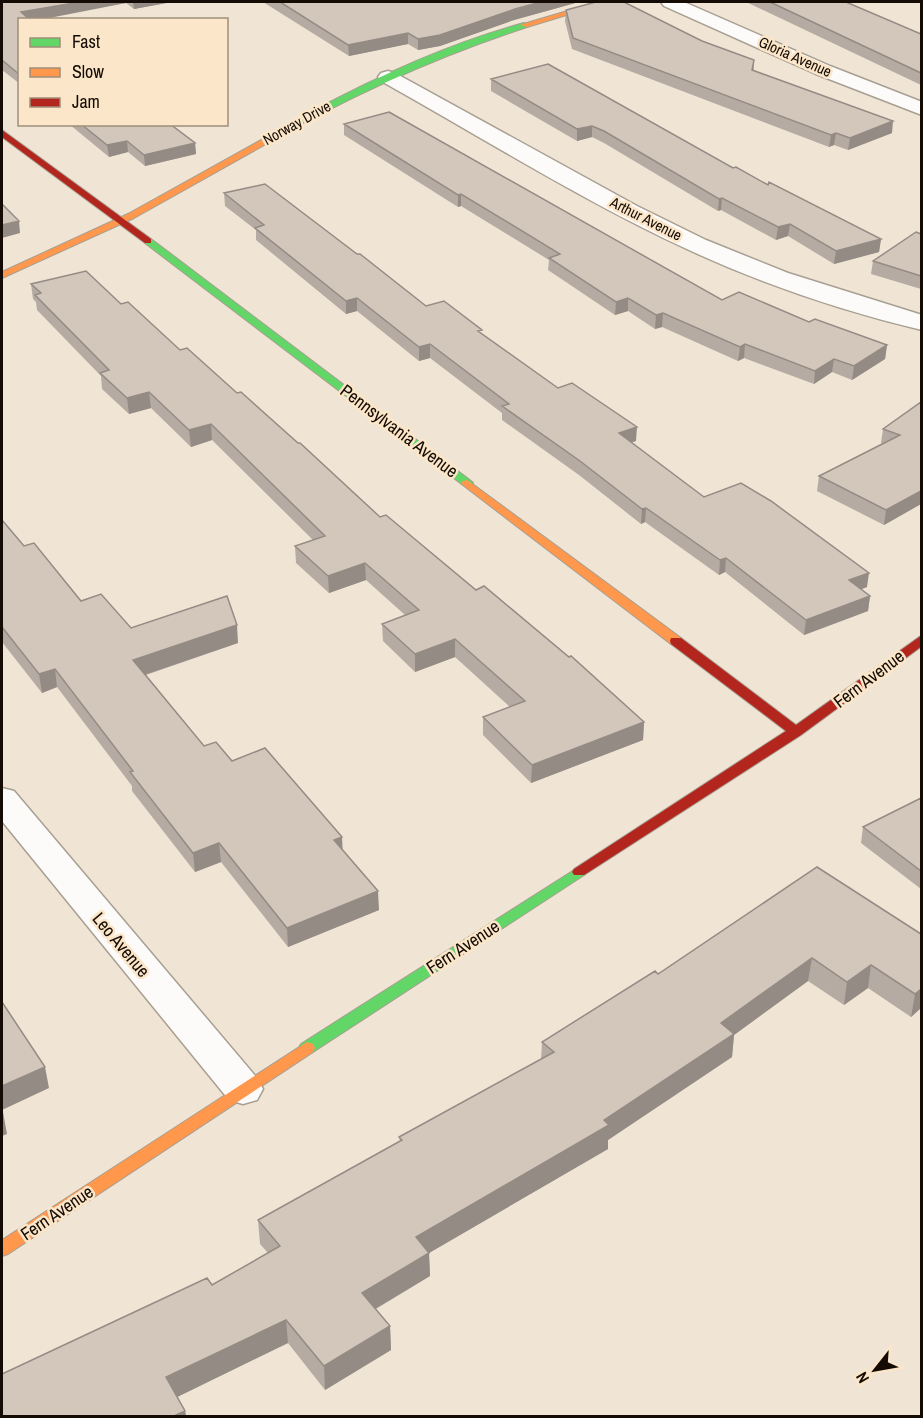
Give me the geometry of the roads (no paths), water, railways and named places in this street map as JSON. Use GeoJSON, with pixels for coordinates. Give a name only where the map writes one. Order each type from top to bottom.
{"type":"FeatureCollection","features":[{"type":"Feature","properties":{"kind":"street","name":"Norway Drive"},"geometry":{"type":"LineString","coordinates":[[2,275],[122,221],[319,110],[388,77],[454,50],[525,25],[605,2]]}},
{"type":"Feature","properties":{"kind":"street","name":"Gloria Avenue"},"geometry":{"type":"LineString","coordinates":[[670,2],[823,70],[921,109]]}},
{"type":"Feature","properties":{"kind":"street","name":"Arthur Avenue"},"geometry":{"type":"LineString","coordinates":[[388,77],[629,211],[698,245],[779,278],[921,323]]}},
{"type":"Feature","properties":{"kind":"street","name":"Pennsylvania Avenue"},"geometry":{"type":"LineString","coordinates":[[2,133],[122,221],[796,732]]}},
{"type":"Feature","properties":{"kind":"street","name":"Fern Avenue"},"geometry":{"type":"LineString","coordinates":[[2,1249],[243,1089],[796,732],[874,677],[921,639]]}},
{"type":"Feature","properties":{"kind":"street","name":"Leo Avenue"},"geometry":{"type":"LineString","coordinates":[[2,799],[243,1089]]}}]}
